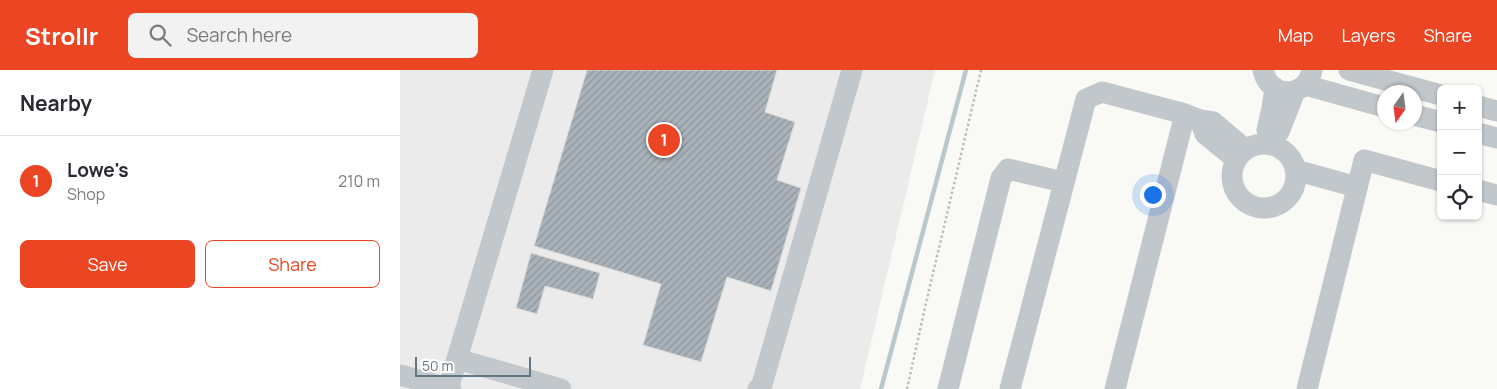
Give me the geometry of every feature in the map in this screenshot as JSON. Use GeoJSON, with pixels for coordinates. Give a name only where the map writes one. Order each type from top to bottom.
{"type":"FeatureCollection","features":[{"type":"Feature","properties":{"kind":"street"},"geometry":{"type":"LineString","coordinates":[[400,375],[449,389],[542,70]]}},
{"type":"Feature","properties":{"kind":"street"},"geometry":{"type":"LineString","coordinates":[[758,389],[761,388],[852,70]]}},
{"type":"Feature","properties":{"kind":"street"},"geometry":{"type":"LineString","coordinates":[[1349,70],[1437,95]]}},
{"type":"Feature","properties":{"kind":"street"},"geometry":{"type":"LineString","coordinates":[[1271,141],[1285,152],[1291,160],[1295,170],[1295,180],[1292,190],[1278,204],[1268,207],[1257,207],[1247,203],[1239,196],[1231,176],[1233,166],[1241,154],[1255,145],[1271,141],[1279,132],[1281,78],[1377,105]]}},
{"type":"Feature","properties":{"kind":"street"},"geometry":{"type":"LineString","coordinates":[[1010,389],[1086,99],[1102,92],[1214,122],[1241,154]]}},
{"type":"Feature","properties":{"kind":"street"},"geometry":{"type":"LineString","coordinates":[[1482,107],[1497,111]]}},
{"type":"Feature","properties":{"kind":"street"},"geometry":{"type":"LineString","coordinates":[[1115,389],[1192,117]]}},
{"type":"Feature","properties":{"kind":"street"},"geometry":{"type":"LineString","coordinates":[[1422,117],[1437,121]]}},
{"type":"Feature","properties":{"kind":"street"},"geometry":{"type":"LineString","coordinates":[[1482,134],[1497,138]]}},
{"type":"Feature","properties":{"kind":"street"},"geometry":{"type":"LineString","coordinates":[[1307,389],[1364,160],[1437,180]]}},
{"type":"Feature","properties":{"kind":"street"},"geometry":{"type":"LineString","coordinates":[[948,389],[1001,178],[1008,169],[1063,182]]}},
{"type":"Feature","properties":{"kind":"street"},"geometry":{"type":"LineString","coordinates":[[1295,170],[1357,187]]}},
{"type":"Feature","properties":{"kind":"street"},"geometry":{"type":"LineString","coordinates":[[1482,191],[1497,195]]}},
{"type":"Feature","properties":{"kind":"street"},"geometry":{"type":"LineString","coordinates":[[457,359],[561,389]]}},
{"type":"Feature","properties":{"kind":"path"},"geometry":{"type":"LineString","coordinates":[[907,389],[981,70]]}},
{"type":"Feature","properties":{"kind":"shaded area"},"geometry":{"type":"Polygon","coordinates":[[[400,70],[935,70],[860,389],[400,389],[400,70]]]}},
{"type":"Feature","properties":{"kind":"building"},"geometry":{"type":"Polygon","coordinates":[[[587,70],[777,70],[765,112],[795,122],[777,180],[801,188],[771,291],[727,277],[701,362],[643,345],[661,284],[534,246],[587,70]]]}},
{"type":"Feature","properties":{"kind":"building"},"geometry":{"type":"Polygon","coordinates":[[[531,253],[600,273],[593,299],[545,286],[537,314],[516,308],[531,253]]]}},
{"type":"Feature","properties":{"kind":"waterway"},"geometry":{"type":"LineString","coordinates":[[881,389],[966,70]]}},
{"type":"Feature","properties":{"kind":"place","name":"Lowe's"},"geometry":{"type":"Point","coordinates":[664,140]}}]}
